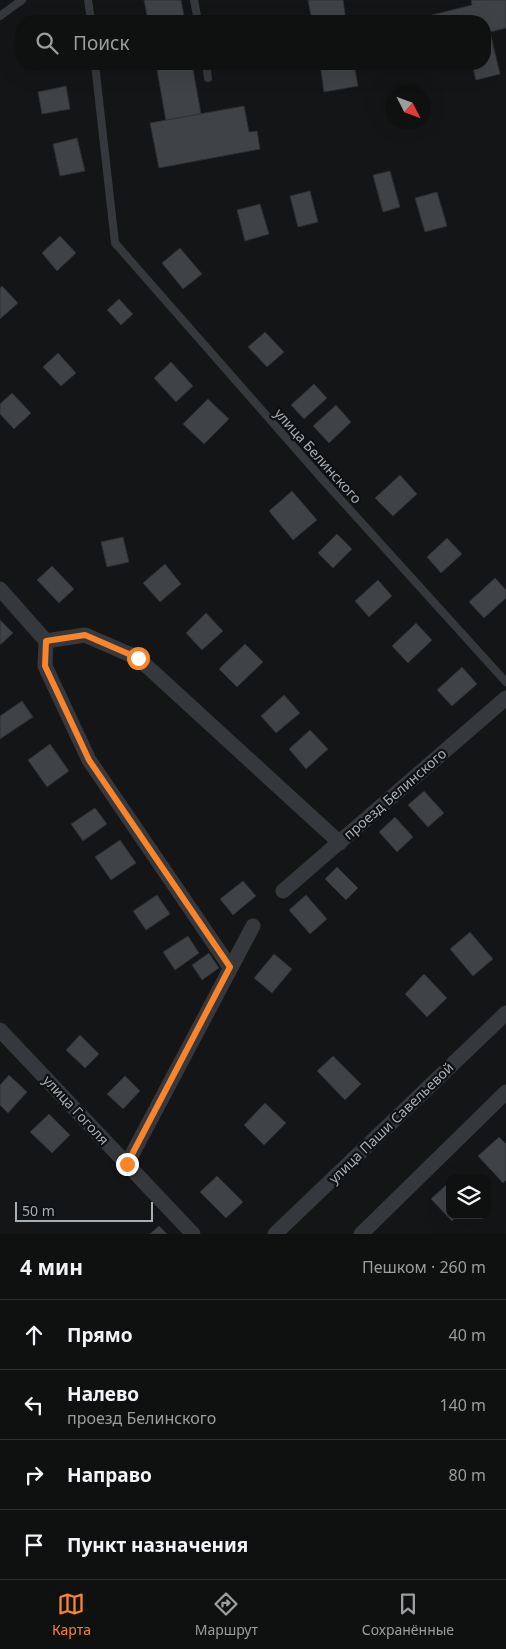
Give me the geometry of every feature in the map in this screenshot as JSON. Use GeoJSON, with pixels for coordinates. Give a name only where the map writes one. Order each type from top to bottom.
{"type":"FeatureCollection","features":[{"type":"Feature","properties":{"kind":"street"},"geometry":{"type":"LineString","coordinates":[[0,589],[46,641],[45,666],[89,760],[230,967]]}},
{"type":"Feature","properties":{"kind":"street"},"geometry":{"type":"LineString","coordinates":[[46,641],[85,635],[138,658],[340,842]]}},
{"type":"Feature","properties":{"kind":"street","name":"проезд Белинского"},"geometry":{"type":"LineString","coordinates":[[283,891],[506,698]]}},
{"type":"Feature","properties":{"kind":"street"},"geometry":{"type":"LineString","coordinates":[[127,1164],[253,926]]}},
{"type":"Feature","properties":{"kind":"street","name":"улица Паши Савельевой"},"geometry":{"type":"LineString","coordinates":[[275,1234],[506,1013]]}},
{"type":"Feature","properties":{"kind":"street","name":"улица Гоголя"},"geometry":{"type":"LineString","coordinates":[[0,1030],[194,1234]]}},
{"type":"Feature","properties":{"kind":"street"},"geometry":{"type":"LineString","coordinates":[[361,1234],[506,1092]]}},
{"type":"Feature","properties":{"kind":"lane"},"geometry":{"type":"LineString","coordinates":[[0,16],[22,0]]}},
{"type":"Feature","properties":{"kind":"lane"},"geometry":{"type":"LineString","coordinates":[[88,0],[90,15]]}},
{"type":"Feature","properties":{"kind":"lane"},"geometry":{"type":"LineString","coordinates":[[194,0],[197,15]]}},
{"type":"Feature","properties":{"kind":"lane","name":"улица Белинского"},"geometry":{"type":"LineString","coordinates":[[96,70],[115,243],[322,480],[506,682]]}},
{"type":"Feature","properties":{"kind":"lane"},"geometry":{"type":"LineString","coordinates":[[207,70],[208,78]]}},
{"type":"Feature","properties":{"kind":"building"},"geometry":{"type":"Polygon","coordinates":[[[144,0],[181,0],[184,15],[147,15],[144,0]]]}},
{"type":"Feature","properties":{"kind":"building"},"geometry":{"type":"Polygon","coordinates":[[[308,0],[343,0],[345,15],[311,15],[308,0]]]}},
{"type":"Feature","properties":{"kind":"building"},"geometry":{"type":"Polygon","coordinates":[[[471,0],[506,0],[506,28],[491,32],[491,15],[432,15],[472,5],[471,0]]]}},
{"type":"Feature","properties":{"kind":"building"},"geometry":{"type":"Polygon","coordinates":[[[491,36],[500,74],[476,80],[474,70],[491,70],[491,36]]]}},
{"type":"Feature","properties":{"kind":"building"},"geometry":{"type":"Polygon","coordinates":[[[157,70],[193,70],[201,114],[166,121],[157,70]]]}},
{"type":"Feature","properties":{"kind":"building"},"geometry":{"type":"Polygon","coordinates":[[[321,70],[355,70],[358,86],[324,92],[321,70]]]}},
{"type":"Feature","properties":{"kind":"building"},"geometry":{"type":"Polygon","coordinates":[[[66,86],[70,109],[42,114],[38,92],[66,86]]]}},
{"type":"Feature","properties":{"kind":"building"},"geometry":{"type":"Polygon","coordinates":[[[244,106],[249,132],[257,131],[260,149],[159,168],[150,123],[244,106]]]}},
{"type":"Feature","properties":{"kind":"building"},"geometry":{"type":"Polygon","coordinates":[[[77,138],[85,171],[60,176],[53,144],[77,138]]]}},
{"type":"Feature","properties":{"kind":"building"},"geometry":{"type":"Polygon","coordinates":[[[390,171],[400,207],[383,212],[373,175],[390,171]]]}},
{"type":"Feature","properties":{"kind":"building"},"geometry":{"type":"Polygon","coordinates":[[[310,191],[318,222],[298,227],[290,196],[310,191]]]}},
{"type":"Feature","properties":{"kind":"building"},"geometry":{"type":"Polygon","coordinates":[[[437,192],[447,226],[425,232],[415,198],[437,192]]]}},
{"type":"Feature","properties":{"kind":"building"},"geometry":{"type":"Polygon","coordinates":[[[260,204],[269,234],[245,241],[237,210],[260,204]]]}},
{"type":"Feature","properties":{"kind":"building"},"geometry":{"type":"Polygon","coordinates":[[[60,236],[76,253],[57,271],[42,253],[60,236]]]}},
{"type":"Feature","properties":{"kind":"building"},"geometry":{"type":"Polygon","coordinates":[[[180,248],[202,274],[183,289],[162,263],[180,248]]]}},
{"type":"Feature","properties":{"kind":"building"},"geometry":{"type":"Polygon","coordinates":[[[2,286],[18,303],[0,319],[0,288],[2,286]]]}},
{"type":"Feature","properties":{"kind":"building"},"geometry":{"type":"Polygon","coordinates":[[[119,299],[133,314],[121,325],[107,310],[119,299]]]}},
{"type":"Feature","properties":{"kind":"building"},"geometry":{"type":"Polygon","coordinates":[[[265,332],[284,352],[267,367],[248,347],[265,332]]]}},
{"type":"Feature","properties":{"kind":"building"},"geometry":{"type":"Polygon","coordinates":[[[58,353],[76,373],[61,386],[43,367],[58,353]]]}},
{"type":"Feature","properties":{"kind":"building"},"geometry":{"type":"Polygon","coordinates":[[[171,362],[193,386],[176,402],[154,378],[171,362]]]}},
{"type":"Feature","properties":{"kind":"building"},"geometry":{"type":"Polygon","coordinates":[[[314,384],[327,398],[304,419],[291,405],[314,384]]]}},
{"type":"Feature","properties":{"kind":"building"},"geometry":{"type":"Polygon","coordinates":[[[12,393],[31,413],[14,429],[0,414],[0,404],[12,393]]]}},
{"type":"Feature","properties":{"kind":"building"},"geometry":{"type":"Polygon","coordinates":[[[208,399],[229,419],[204,444],[183,424],[208,399]]]}},
{"type":"Feature","properties":{"kind":"building"},"geometry":{"type":"Polygon","coordinates":[[[336,405],[351,422],[329,443],[313,426],[336,405]]]}},
{"type":"Feature","properties":{"kind":"building"},"geometry":{"type":"Polygon","coordinates":[[[400,475],[417,494],[393,516],[375,498],[400,475]]]}},
{"type":"Feature","properties":{"kind":"building"},"geometry":{"type":"Polygon","coordinates":[[[292,491],[317,520],[293,540],[269,511],[292,491]]]}},
{"type":"Feature","properties":{"kind":"building"},"geometry":{"type":"Polygon","coordinates":[[[337,534],[352,549],[333,568],[318,553],[337,534]]]}},
{"type":"Feature","properties":{"kind":"building"},"geometry":{"type":"Polygon","coordinates":[[[123,537],[129,562],[107,567],[101,542],[123,537]]]}},
{"type":"Feature","properties":{"kind":"building"},"geometry":{"type":"Polygon","coordinates":[[[447,538],[462,554],[441,573],[427,557],[447,538]]]}},
{"type":"Feature","properties":{"kind":"building"},"geometry":{"type":"Polygon","coordinates":[[[165,564],[181,584],[160,602],[143,583],[165,564]]]}},
{"type":"Feature","properties":{"kind":"building"},"geometry":{"type":"Polygon","coordinates":[[[52,566],[74,589],[59,603],[37,580],[52,566]]]}},
{"type":"Feature","properties":{"kind":"building"},"geometry":{"type":"Polygon","coordinates":[[[495,578],[506,590],[506,598],[484,618],[469,602],[495,578]]]}},
{"type":"Feature","properties":{"kind":"building"},"geometry":{"type":"Polygon","coordinates":[[[378,580],[392,596],[369,617],[355,601],[378,580]]]}},
{"type":"Feature","properties":{"kind":"building"},"geometry":{"type":"Polygon","coordinates":[[[206,613],[223,631],[202,650],[186,633],[206,613]]]}},
{"type":"Feature","properties":{"kind":"building"},"geometry":{"type":"Polygon","coordinates":[[[0,620],[13,633],[0,645],[0,620]]]}},
{"type":"Feature","properties":{"kind":"building"},"geometry":{"type":"Polygon","coordinates":[[[416,623],[432,640],[408,663],[392,646],[416,623]]]}},
{"type":"Feature","properties":{"kind":"building"},"geometry":{"type":"Polygon","coordinates":[[[245,644],[263,662],[237,687],[219,669],[245,644]]]}},
{"type":"Feature","properties":{"kind":"building"},"geometry":{"type":"Polygon","coordinates":[[[462,667],[477,684],[452,706],[437,690],[462,667]]]}},
{"type":"Feature","properties":{"kind":"building"},"geometry":{"type":"Polygon","coordinates":[[[284,695],[300,713],[276,733],[261,716],[284,695]]]}},
{"type":"Feature","properties":{"kind":"building"},"geometry":{"type":"Polygon","coordinates":[[[22,701],[33,717],[0,739],[0,716],[22,701]]]}},
{"type":"Feature","properties":{"kind":"building"},"geometry":{"type":"Polygon","coordinates":[[[310,730],[328,749],[306,769],[289,749],[310,730]]]}},
{"type":"Feature","properties":{"kind":"building"},"geometry":{"type":"Polygon","coordinates":[[[50,744],[69,771],[47,787],[28,760],[50,744]]]}},
{"type":"Feature","properties":{"kind":"building"},"geometry":{"type":"Polygon","coordinates":[[[424,791],[444,813],[428,827],[408,805],[424,791]]]}},
{"type":"Feature","properties":{"kind":"building"},"geometry":{"type":"Polygon","coordinates":[[[95,808],[107,824],[83,841],[71,824],[95,808]]]}},
{"type":"Feature","properties":{"kind":"building"},"geometry":{"type":"Polygon","coordinates":[[[395,817],[413,837],[397,852],[379,832],[395,817]]]}},
{"type":"Feature","properties":{"kind":"building"},"geometry":{"type":"Polygon","coordinates":[[[120,840],[136,863],[111,880],[95,857],[120,840]]]}},
{"type":"Feature","properties":{"kind":"building"},"geometry":{"type":"Polygon","coordinates":[[[337,867],[358,888],[346,900],[325,879],[337,867]]]}},
{"type":"Feature","properties":{"kind":"building"},"geometry":{"type":"Polygon","coordinates":[[[243,881],[256,896],[233,915],[220,899],[243,881]]]}},
{"type":"Feature","properties":{"kind":"building"},"geometry":{"type":"Polygon","coordinates":[[[157,895],[170,914],[146,930],[133,911],[157,895]]]}},
{"type":"Feature","properties":{"kind":"building"},"geometry":{"type":"Polygon","coordinates":[[[306,895],[327,919],[310,934],[289,910],[306,895]]]}},
{"type":"Feature","properties":{"kind":"building"},"geometry":{"type":"Polygon","coordinates":[[[470,932],[493,959],[473,976],[450,949],[470,932]]]}},
{"type":"Feature","properties":{"kind":"building"},"geometry":{"type":"Polygon","coordinates":[[[188,936],[199,953],[175,970],[163,952],[188,936]]]}},
{"type":"Feature","properties":{"kind":"building"},"geometry":{"type":"Polygon","coordinates":[[[209,953],[219,968],[202,980],[192,965],[209,953]]]}},
{"type":"Feature","properties":{"kind":"building"},"geometry":{"type":"Polygon","coordinates":[[[274,954],[292,969],[272,993],[254,978],[274,954]]]}},
{"type":"Feature","properties":{"kind":"building"},"geometry":{"type":"Polygon","coordinates":[[[424,974],[447,998],[427,1017],[405,994],[424,974]]]}},
{"type":"Feature","properties":{"kind":"building"},"geometry":{"type":"Polygon","coordinates":[[[80,1035],[99,1054],[85,1068],[66,1050],[80,1035]]]}},
{"type":"Feature","properties":{"kind":"building"},"geometry":{"type":"Polygon","coordinates":[[[333,1056],[361,1084],[345,1100],[317,1071],[333,1056]]]}},
{"type":"Feature","properties":{"kind":"building"},"geometry":{"type":"Polygon","coordinates":[[[9,1075],[27,1092],[8,1113],[0,1105],[0,1085],[9,1075]]]}},
{"type":"Feature","properties":{"kind":"building"},"geometry":{"type":"Polygon","coordinates":[[[125,1076],[140,1091],[123,1109],[107,1094],[125,1076]]]}},
{"type":"Feature","properties":{"kind":"building"},"geometry":{"type":"Polygon","coordinates":[[[265,1103],[286,1123],[264,1145],[244,1125],[265,1103]]]}},
{"type":"Feature","properties":{"kind":"building"},"geometry":{"type":"Polygon","coordinates":[[[49,1114],[70,1135],[52,1153],[30,1132],[49,1114]]]}},
{"type":"Feature","properties":{"kind":"building"},"geometry":{"type":"Polygon","coordinates":[[[499,1137],[506,1144],[506,1180],[503,1183],[478,1156],[499,1137]]]}},
{"type":"Feature","properties":{"kind":"building"},"geometry":{"type":"Polygon","coordinates":[[[217,1176],[243,1202],[226,1218],[200,1192],[217,1176]]]}},
{"type":"Feature","properties":{"kind":"building"},"geometry":{"type":"Polygon","coordinates":[[[446,1185],[446,1215],[431,1199],[446,1185]]]}},
{"type":"Feature","properties":{"kind":"building"},"geometry":{"type":"Polygon","coordinates":[[[159,1226],[167,1234],[150,1234],[159,1226]]]}},
{"type":"Feature","properties":{"kind":"route"},"geometry":{"type":"LineString","coordinates":[[127,1164],[230,967],[89,760],[45,666],[46,641],[85,635],[138,658]]}}]}
